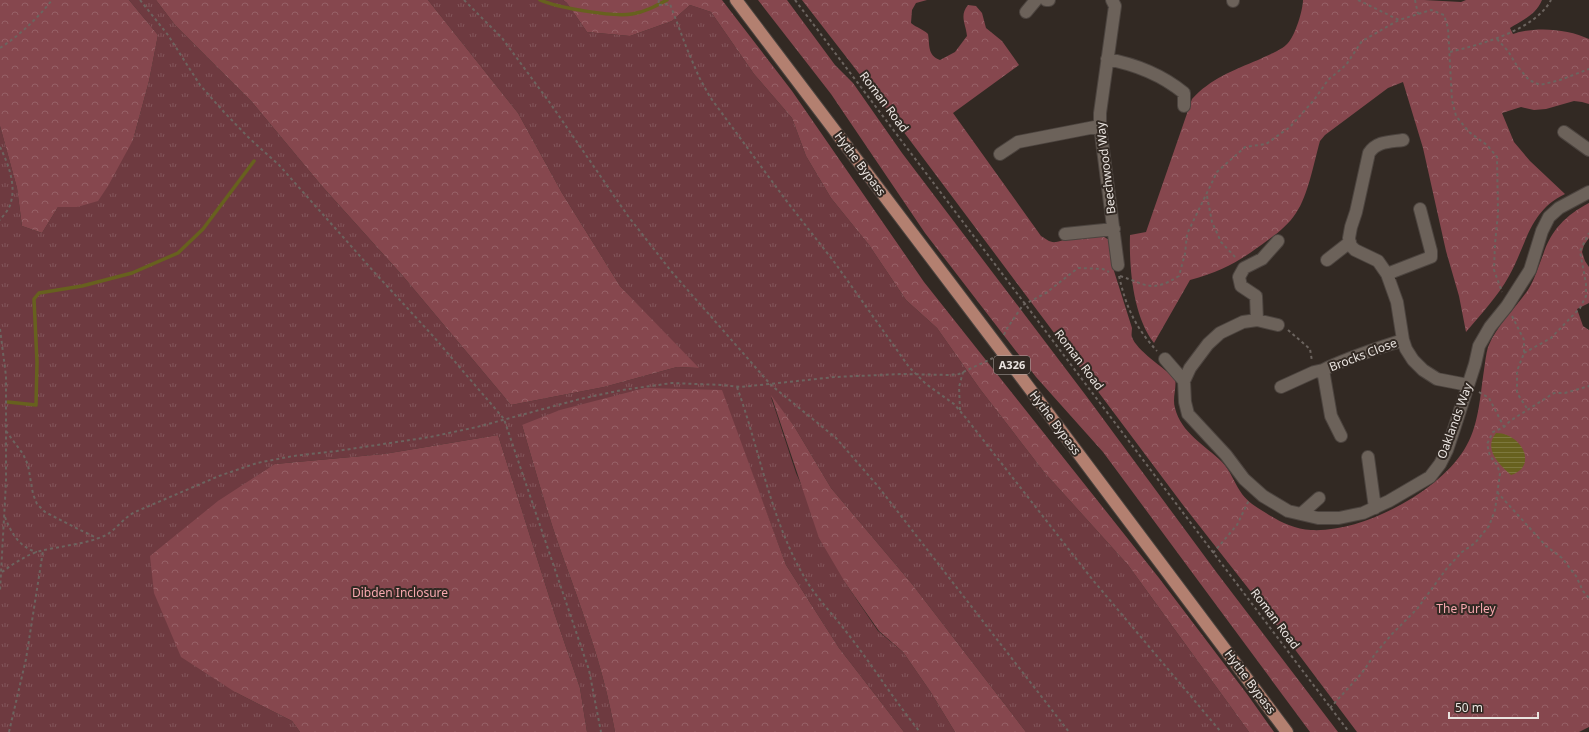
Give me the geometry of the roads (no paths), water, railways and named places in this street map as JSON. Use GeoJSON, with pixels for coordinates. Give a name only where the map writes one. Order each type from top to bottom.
{"type":"FeatureCollection","features":[{"type":"Feature","properties":{"kind":"main road","name":"Hythe Bypass"},"geometry":{"type":"LineString","coordinates":[[736,0],[1002,351],[1287,732]]}},
{"type":"Feature","properties":{"kind":"street"},"geometry":{"type":"LineString","coordinates":[[1026,12],[1036,0]]}},
{"type":"Feature","properties":{"kind":"street","name":"Beechwood Way"},"geometry":{"type":"LineString","coordinates":[[1112,0],[1115,6],[1100,113],[1100,126],[1118,270]]}},
{"type":"Feature","properties":{"kind":"street"},"geometry":{"type":"LineString","coordinates":[[1107,59],[1123,62],[1173,84],[1184,93],[1184,106]]}},
{"type":"Feature","properties":{"kind":"street"},"geometry":{"type":"LineString","coordinates":[[1000,154],[1018,142],[1100,126]]}},
{"type":"Feature","properties":{"kind":"street"},"geometry":{"type":"LineString","coordinates":[[1564,132],[1589,150]]}},
{"type":"Feature","properties":{"kind":"street"},"geometry":{"type":"LineString","coordinates":[[1403,140],[1380,143],[1373,146],[1369,152],[1356,212],[1351,227],[1350,245],[1355,250],[1378,261],[1387,274],[1397,302],[1403,340],[1406,349],[1413,360],[1429,375],[1468,385]]}},
{"type":"Feature","properties":{"kind":"street","name":"Oaklands Way"},"geometry":{"type":"LineString","coordinates":[[1184,380],[1185,402],[1188,414],[1226,455],[1244,479],[1263,496],[1288,511],[1318,518],[1339,518],[1363,513],[1389,502],[1430,477],[1440,464],[1447,450],[1479,346],[1490,327],[1507,306],[1530,270],[1542,231],[1549,217],[1559,208],[1589,192]]}},
{"type":"Feature","properties":{"kind":"street"},"geometry":{"type":"LineString","coordinates":[[1387,274],[1431,257],[1431,251],[1420,209]]}},
{"type":"Feature","properties":{"kind":"street"},"geometry":{"type":"LineString","coordinates":[[1065,234],[1114,229]]}},
{"type":"Feature","properties":{"kind":"street"},"geometry":{"type":"LineString","coordinates":[[1257,320],[1256,296],[1241,286],[1239,277],[1244,268],[1262,259],[1278,241]]}},
{"type":"Feature","properties":{"kind":"street"},"geometry":{"type":"LineString","coordinates":[[1327,260],[1350,242]]}},
{"type":"Feature","properties":{"kind":"street"},"geometry":{"type":"LineString","coordinates":[[1165,359],[1184,380],[1199,355],[1220,333],[1243,322],[1257,320],[1278,325]]}},
{"type":"Feature","properties":{"kind":"street","name":"Brocks Close"},"geometry":{"type":"LineString","coordinates":[[1341,436],[1331,416],[1318,371],[1347,358],[1367,353],[1403,340]]}},
{"type":"Feature","properties":{"kind":"street"},"geometry":{"type":"LineString","coordinates":[[1281,387],[1318,371]]}},
{"type":"Feature","properties":{"kind":"street"},"geometry":{"type":"LineString","coordinates":[[1368,457],[1375,508]]}},
{"type":"Feature","properties":{"kind":"street"},"geometry":{"type":"LineString","coordinates":[[1302,514],[1319,498]]}},
{"type":"Feature","properties":{"kind":"waterway"},"geometry":{"type":"LineString","coordinates":[[540,0],[559,6],[586,11],[623,15],[641,12],[655,7],[667,0]]}},
{"type":"Feature","properties":{"kind":"waterway"},"geometry":{"type":"LineString","coordinates":[[8,402],[36,405],[37,362],[34,299],[39,293],[82,286],[132,273],[178,253],[203,229],[254,161]]}},
{"type":"Feature","properties":{"kind":"park label","name":"Dibden Inclosure"},"geometry":{"type":"Point","coordinates":[400,593]}},
{"type":"Feature","properties":{"kind":"park label","name":"The Purley"},"geometry":{"type":"Point","coordinates":[1466,609]}}]}
